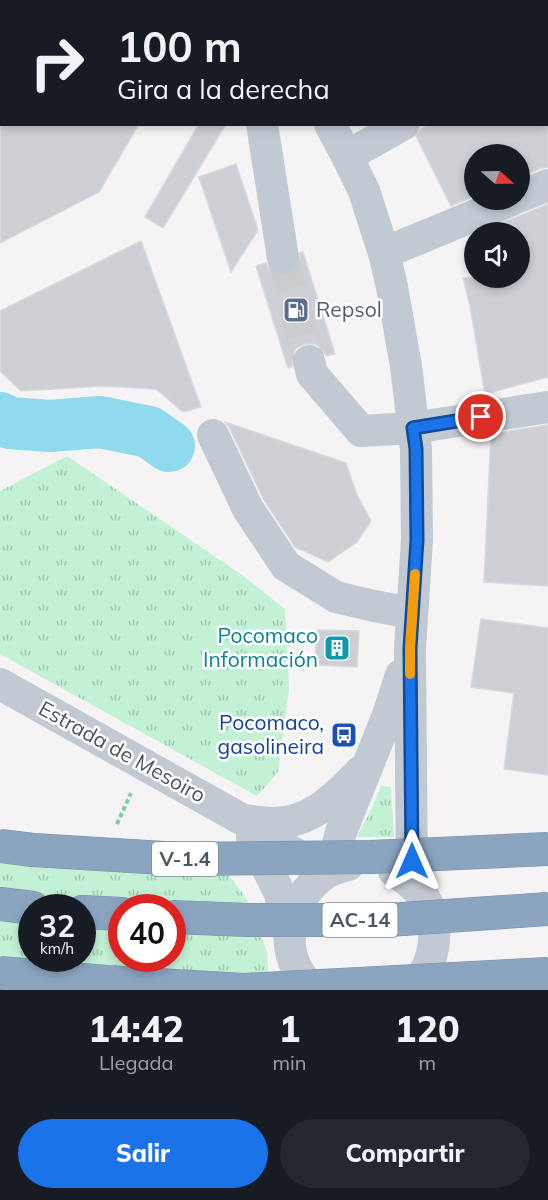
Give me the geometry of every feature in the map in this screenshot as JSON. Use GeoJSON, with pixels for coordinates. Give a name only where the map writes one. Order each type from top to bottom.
{"type":"FeatureCollection","features":[{"type":"Feature","properties":{"kind":"highway","name":"V-1.4"},"geometry":{"type":"LineString","coordinates":[[0,846],[180,859],[371,857],[548,849]]}},
{"type":"Feature","properties":{"kind":"highway"},"geometry":{"type":"LineString","coordinates":[[0,904],[18,906]]}},
{"type":"Feature","properties":{"kind":"highway","name":"AC-14"},"geometry":{"type":"LineString","coordinates":[[186,918],[388,920],[548,909]]}},
{"type":"Feature","properties":{"kind":"highway"},"geometry":{"type":"LineString","coordinates":[[0,973],[244,990],[548,974]]}},
{"type":"Feature","properties":{"kind":"street"},"geometry":{"type":"LineString","coordinates":[[262,126],[283,258]]}},
{"type":"Feature","properties":{"kind":"street"},"geometry":{"type":"LineString","coordinates":[[331,126],[364,191],[384,253],[406,366],[416,449],[417,540],[410,648],[412,883]]}},
{"type":"Feature","properties":{"kind":"street"},"geometry":{"type":"LineString","coordinates":[[347,156],[400,126]]}},
{"type":"Feature","properties":{"kind":"street"},"geometry":{"type":"LineString","coordinates":[[530,192],[548,185]]}},
{"type":"Feature","properties":{"kind":"street"},"geometry":{"type":"LineString","coordinates":[[384,253],[488,210]]}},
{"type":"Feature","properties":{"kind":"street"},"geometry":{"type":"LineString","coordinates":[[309,362],[312,374],[361,431],[413,428],[548,407]]}},
{"type":"Feature","properties":{"kind":"street"},"geometry":{"type":"LineString","coordinates":[[213,435],[248,508],[286,566],[336,597],[412,613]]}},
{"type":"Feature","properties":{"kind":"street"},"geometry":{"type":"LineString","coordinates":[[329,871],[341,832],[388,715],[410,648]]}},
{"type":"Feature","properties":{"kind":"street","name":"Estrada de Mesoiro"},"geometry":{"type":"LineString","coordinates":[[0,684],[243,820],[290,851],[329,871]]}},
{"type":"Feature","properties":{"kind":"street"},"geometry":{"type":"LineString","coordinates":[[243,820],[290,822],[317,811],[335,798],[368,764]]}},
{"type":"Feature","properties":{"kind":"street"},"geometry":{"type":"LineString","coordinates":[[243,820],[280,894],[291,954],[303,983]]}},
{"type":"Feature","properties":{"kind":"street"},"geometry":{"type":"LineString","coordinates":[[289,937],[292,918],[300,899],[312,884],[329,871],[352,864],[374,864],[394,871],[412,883],[426,901],[433,922],[434,944],[440,963],[457,990]]}},
{"type":"Feature","properties":{"kind":"street"},"geometry":{"type":"LineString","coordinates":[[409,990],[416,985],[428,966],[434,944]]}},
{"type":"Feature","properties":{"kind":"green space"},"geometry":{"type":"Polygon","coordinates":[[[67,456],[242,575],[285,609],[289,690],[278,772],[257,796],[0,654],[0,491],[67,456]]]}},
{"type":"Feature","properties":{"kind":"green space"},"geometry":{"type":"Polygon","coordinates":[[[381,786],[391,787],[394,837],[357,837],[371,810],[381,786]]]}},
{"type":"Feature","properties":{"kind":"green space"},"geometry":{"type":"Polygon","coordinates":[[[220,862],[247,900],[267,952],[269,990],[0,990],[0,863],[220,862]]]}},
{"type":"Feature","properties":{"kind":"building"},"geometry":{"type":"Polygon","coordinates":[[[0,126],[138,126],[99,192],[0,243],[0,126]]]}},
{"type":"Feature","properties":{"kind":"building"},"geometry":{"type":"Polygon","coordinates":[[[198,126],[225,126],[163,228],[145,217],[198,126]]]}},
{"type":"Feature","properties":{"kind":"building"},"geometry":{"type":"Polygon","coordinates":[[[426,126],[548,126],[548,167],[530,173],[530,144],[464,144],[464,200],[451,206],[416,136],[426,126]]]}},
{"type":"Feature","properties":{"kind":"building"},"geometry":{"type":"Polygon","coordinates":[[[236,164],[258,230],[231,272],[199,177],[236,164]]]}},
{"type":"Feature","properties":{"kind":"building"},"geometry":{"type":"Polygon","coordinates":[[[548,204],[548,377],[485,394],[466,288],[530,288],[530,222],[505,222],[548,204]]]}},
{"type":"Feature","properties":{"kind":"building"},"geometry":{"type":"Polygon","coordinates":[[[141,241],[201,407],[183,412],[156,389],[103,386],[21,391],[0,371],[0,311],[141,241]]]}},
{"type":"Feature","properties":{"kind":"building","name":"Repsol"},"geometry":{"type":"Polygon","coordinates":[[[303,252],[335,354],[326,356],[322,348],[315,344],[304,344],[296,348],[292,356],[292,367],[288,368],[256,266],[266,263],[269,270],[276,275],[286,276],[300,265],[300,253],[303,252]]]}},
{"type":"Feature","properties":{"kind":"building"},"geometry":{"type":"Polygon","coordinates":[[[225,422],[346,463],[357,495],[371,521],[357,542],[328,562],[295,547],[264,500],[225,422]]]}},
{"type":"Feature","properties":{"kind":"building"},"geometry":{"type":"Polygon","coordinates":[[[548,425],[548,586],[484,582],[491,434],[548,425]]]}},
{"type":"Feature","properties":{"kind":"building"},"geometry":{"type":"Polygon","coordinates":[[[481,619],[548,628],[548,775],[504,769],[514,693],[471,687],[481,619]]]}},
{"type":"Feature","properties":{"kind":"building","name":"Pocomaco Información"},"geometry":{"type":"Polygon","coordinates":[[[317,630],[359,631],[357,667],[315,665],[317,630]]]}},
{"type":"Feature","properties":{"kind":"waterway"},"geometry":{"type":"LineString","coordinates":[[0,418],[10,423],[49,426],[100,422],[149,432],[169,446]]}},
{"type":"Feature","properties":{"kind":"tunnel"},"geometry":{"type":"LineString","coordinates":[[283,258],[309,361]]}},
{"type":"Feature","properties":{"kind":"slow traffic"},"geometry":{"type":"LineString","coordinates":[[410,674],[415,574]]}},
{"type":"Feature","properties":{"kind":"place","name":"Repsol"},"geometry":{"type":"Point","coordinates":[296,310]}},
{"type":"Feature","properties":{"kind":"place","name":"Pocomaco Información"},"geometry":{"type":"Point","coordinates":[337,648]}},
{"type":"Feature","properties":{"kind":"place","name":"Pocomaco, gasolineira"},"geometry":{"type":"Point","coordinates":[344,735]}},
{"type":"Feature","properties":{"kind":"route"},"geometry":{"type":"LineString","coordinates":[[412,861],[410,648],[417,540],[416,449],[413,428],[481,417]]}}]}
